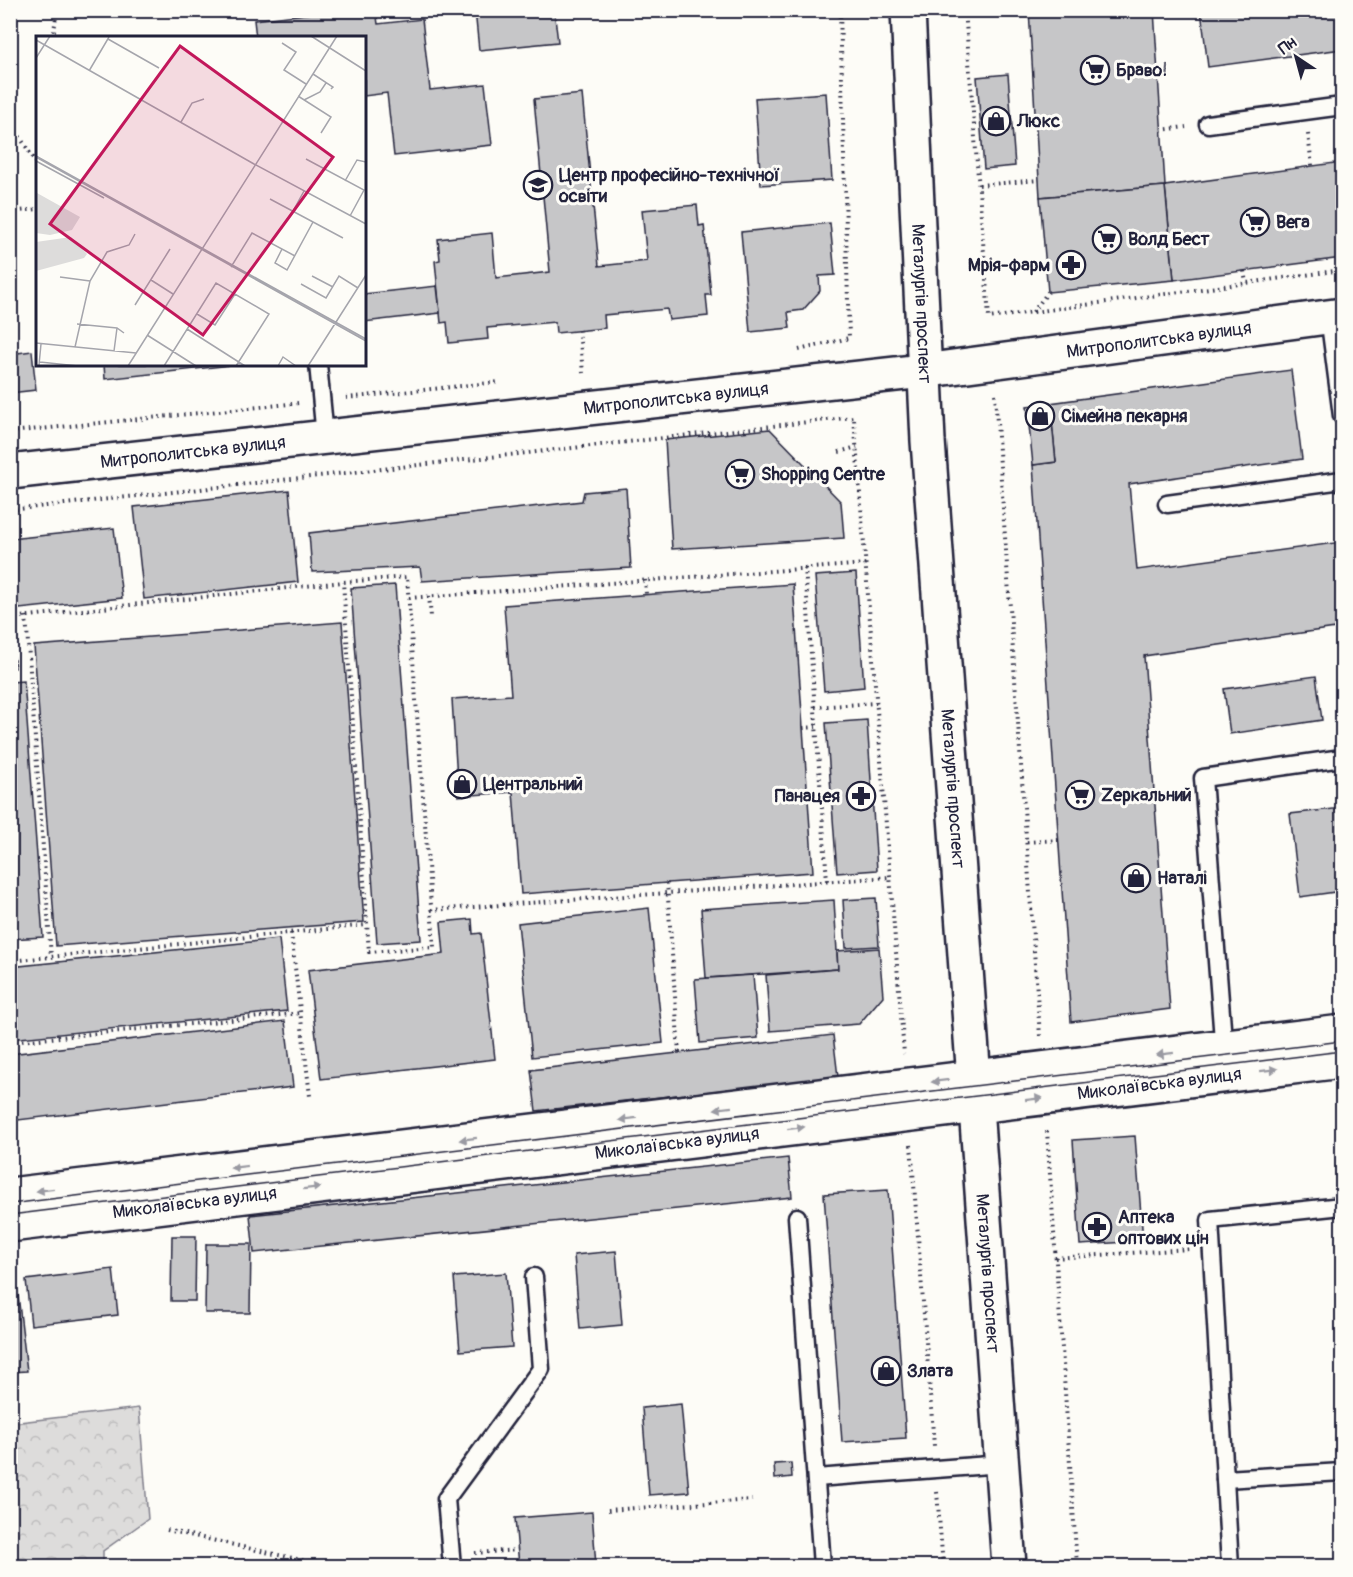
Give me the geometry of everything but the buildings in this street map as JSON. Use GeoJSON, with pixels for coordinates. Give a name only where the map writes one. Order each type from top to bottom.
{"type":"FeatureCollection","features":[{"type":"Feature","properties":{"kind":"main road","name":"Металургів проспект"},"geometry":{"type":"LineString","coordinates":[[908,10],[923,371],[1009,1566]]}},
{"type":"Feature","properties":{"kind":"main road","name":"Митрополитська вулиця"},"geometry":{"type":"LineString","coordinates":[[10,472],[923,371],[1336,315]]}},
{"type":"Feature","properties":{"kind":"main road","name":"Миколаївська вулиця"},"geometry":{"type":"LineString","coordinates":[[1225,1061],[1342,1032]]}},
{"type":"Feature","properties":{"kind":"main road","name":"Миколаївська вулиця"},"geometry":{"type":"LineString","coordinates":[[10,1195],[527,1146],[1225,1061],[1342,1061]]}},
{"type":"Feature","properties":{"kind":"main road","name":"Миколаївська вулиця"},"geometry":{"type":"LineString","coordinates":[[10,1225],[527,1146]]}},
{"type":"Feature","properties":{"kind":"lane"},"geometry":{"type":"LineString","coordinates":[[1208,124],[1342,106]]}},
{"type":"Feature","properties":{"kind":"lane"},"geometry":{"type":"LineString","coordinates":[[1336,315],[1342,416]]}},
{"type":"Feature","properties":{"kind":"lane"},"geometry":{"type":"LineString","coordinates":[[318,366],[325,437]]}},
{"type":"Feature","properties":{"kind":"lane"},"geometry":{"type":"LineString","coordinates":[[1167,504],[1342,480]]}},
{"type":"Feature","properties":{"kind":"lane"},"geometry":{"type":"LineString","coordinates":[[1225,1061],[1203,778],[1342,758]]}},
{"type":"Feature","properties":{"kind":"lane"},"geometry":{"type":"LineString","coordinates":[[1230,1566],[1210,1220],[1342,1206]]}},
{"type":"Feature","properties":{"kind":"lane"},"geometry":{"type":"LineString","coordinates":[[797,1217],[822,1566]]}},
{"type":"Feature","properties":{"kind":"lane"},"geometry":{"type":"LineString","coordinates":[[451,1561],[446,1499],[541,1370],[534,1277]]}},
{"type":"Feature","properties":{"kind":"lane"},"geometry":{"type":"LineString","coordinates":[[816,1478],[1002,1464]]}},
{"type":"Feature","properties":{"kind":"lane"},"geometry":{"type":"LineString","coordinates":[[1225,1479],[1342,1472]]}},
{"type":"Feature","properties":{"kind":"path"},"geometry":{"type":"LineString","coordinates":[[53,36],[57,10]]}},
{"type":"Feature","properties":{"kind":"path"},"geometry":{"type":"LineString","coordinates":[[790,352],[849,338],[840,10]]}},
{"type":"Feature","properties":{"kind":"path"},"geometry":{"type":"LineString","coordinates":[[965,10],[989,318],[1342,270]]}},
{"type":"Feature","properties":{"kind":"path"},"geometry":{"type":"LineString","coordinates":[[1305,111],[1312,166]]}},
{"type":"Feature","properties":{"kind":"path"},"geometry":{"type":"LineString","coordinates":[[10,121],[36,163]]}},
{"type":"Feature","properties":{"kind":"path"},"geometry":{"type":"LineString","coordinates":[[979,185],[1039,180]]}},
{"type":"Feature","properties":{"kind":"path"},"geometry":{"type":"LineString","coordinates":[[10,212],[36,209]]}},
{"type":"Feature","properties":{"kind":"path"},"geometry":{"type":"LineString","coordinates":[[1244,271],[1246,283]]}},
{"type":"Feature","properties":{"kind":"path"},"geometry":{"type":"LineString","coordinates":[[1033,312],[1048,292]]}},
{"type":"Feature","properties":{"kind":"path"},"geometry":{"type":"LineString","coordinates":[[579,330],[583,374],[594,372]]}},
{"type":"Feature","properties":{"kind":"path"},"geometry":{"type":"LineString","coordinates":[[10,432],[500,382]]}},
{"type":"Feature","properties":{"kind":"path"},"geometry":{"type":"LineString","coordinates":[[995,389],[1040,1039]]}},
{"type":"Feature","properties":{"kind":"path"},"geometry":{"type":"LineString","coordinates":[[10,510],[854,417],[904,1055]]}},
{"type":"Feature","properties":{"kind":"path"},"geometry":{"type":"LineString","coordinates":[[839,452],[857,447]]}},
{"type":"Feature","properties":{"kind":"path"},"geometry":{"type":"LineString","coordinates":[[409,598],[866,564]]}},
{"type":"Feature","properties":{"kind":"path"},"geometry":{"type":"LineString","coordinates":[[805,568],[827,881]]}},
{"type":"Feature","properties":{"kind":"path"},"geometry":{"type":"LineString","coordinates":[[10,618],[342,582],[407,577],[434,947],[369,952],[342,582]]}},
{"type":"Feature","properties":{"kind":"path"},"geometry":{"type":"LineString","coordinates":[[645,580],[646,594]]}},
{"type":"Feature","properties":{"kind":"path"},"geometry":{"type":"LineString","coordinates":[[429,596],[431,617]]}},
{"type":"Feature","properties":{"kind":"path"},"geometry":{"type":"LineString","coordinates":[[26,616],[51,957]]}},
{"type":"Feature","properties":{"kind":"path"},"geometry":{"type":"LineString","coordinates":[[814,707],[876,703]]}},
{"type":"Feature","properties":{"kind":"path"},"geometry":{"type":"LineString","coordinates":[[803,728],[816,727]]}},
{"type":"Feature","properties":{"kind":"path"},"geometry":{"type":"LineString","coordinates":[[1027,842],[1059,840]]}},
{"type":"Feature","properties":{"kind":"path"},"geometry":{"type":"LineString","coordinates":[[431,910],[890,877]]}},
{"type":"Feature","properties":{"kind":"path"},"geometry":{"type":"LineString","coordinates":[[667,883],[679,1053]]}},
{"type":"Feature","properties":{"kind":"path"},"geometry":{"type":"LineString","coordinates":[[10,961],[367,925]]}},
{"type":"Feature","properties":{"kind":"path"},"geometry":{"type":"LineString","coordinates":[[291,933],[310,1096]]}},
{"type":"Feature","properties":{"kind":"path"},"geometry":{"type":"LineString","coordinates":[[10,1042],[301,1013]]}},
{"type":"Feature","properties":{"kind":"path"},"geometry":{"type":"LineString","coordinates":[[1046,1125],[1077,1566]]}},
{"type":"Feature","properties":{"kind":"path"},"geometry":{"type":"LineString","coordinates":[[910,1142],[943,1566]]}},
{"type":"Feature","properties":{"kind":"path"},"geometry":{"type":"LineString","coordinates":[[1055,1258],[1211,1247]]}},
{"type":"Feature","properties":{"kind":"path"},"geometry":{"type":"LineString","coordinates":[[608,1510],[752,1500]]}},
{"type":"Feature","properties":{"kind":"path"},"geometry":{"type":"LineString","coordinates":[[167,1530],[328,1566]]}},
{"type":"Feature","properties":{"kind":"path"},"geometry":{"type":"LineString","coordinates":[[451,1561],[518,1550]]}},
{"type":"Feature","properties":{"kind":"green space"},"geometry":{"type":"Polygon","coordinates":[[[139,1408],[148,1519],[103,1551],[103,1566],[11,1566],[11,1423],[139,1408]]]}},
{"type":"Feature","properties":{"kind":"tram line"},"geometry":{"type":"LineString","coordinates":[[10,1204],[1342,1041]]}},
{"type":"Feature","properties":{"kind":"tram line"},"geometry":{"type":"LineString","coordinates":[[10,1215],[1342,1051]]}},
{"type":"Feature","properties":{"kind":"place","name":"Браво!"},"geometry":{"type":"Point","coordinates":[1095,70]}},
{"type":"Feature","properties":{"kind":"place","name":"Люкс"},"geometry":{"type":"Point","coordinates":[996,121]}},
{"type":"Feature","properties":{"kind":"place","name":"Центр професійно-технічної освіти"},"geometry":{"type":"Point","coordinates":[538,185]}},
{"type":"Feature","properties":{"kind":"place","name":"Вега"},"geometry":{"type":"Point","coordinates":[1255,222]}},
{"type":"Feature","properties":{"kind":"place","name":"Волд Бест"},"geometry":{"type":"Point","coordinates":[1107,239]}},
{"type":"Feature","properties":{"kind":"place","name":"Мрія-фарм"},"geometry":{"type":"Point","coordinates":[1071,265]}},
{"type":"Feature","properties":{"kind":"place","name":"Сімейна пекарня"},"geometry":{"type":"Point","coordinates":[1040,416]}},
{"type":"Feature","properties":{"kind":"place","name":"Shopping Centre"},"geometry":{"type":"Point","coordinates":[740,474]}},
{"type":"Feature","properties":{"kind":"place","name":"Центральний"},"geometry":{"type":"Point","coordinates":[462,784]}},
{"type":"Feature","properties":{"kind":"place","name":"Zеркальний"},"geometry":{"type":"Point","coordinates":[1080,795]}},
{"type":"Feature","properties":{"kind":"place","name":"Панацея"},"geometry":{"type":"Point","coordinates":[861,796]}},
{"type":"Feature","properties":{"kind":"place","name":"Наталі"},"geometry":{"type":"Point","coordinates":[1136,878]}},
{"type":"Feature","properties":{"kind":"place","name":"Аптека оптових цін"},"geometry":{"type":"Point","coordinates":[1097,1227]}},
{"type":"Feature","properties":{"kind":"place","name":"Злата"},"geometry":{"type":"Point","coordinates":[886,1371]}}]}
